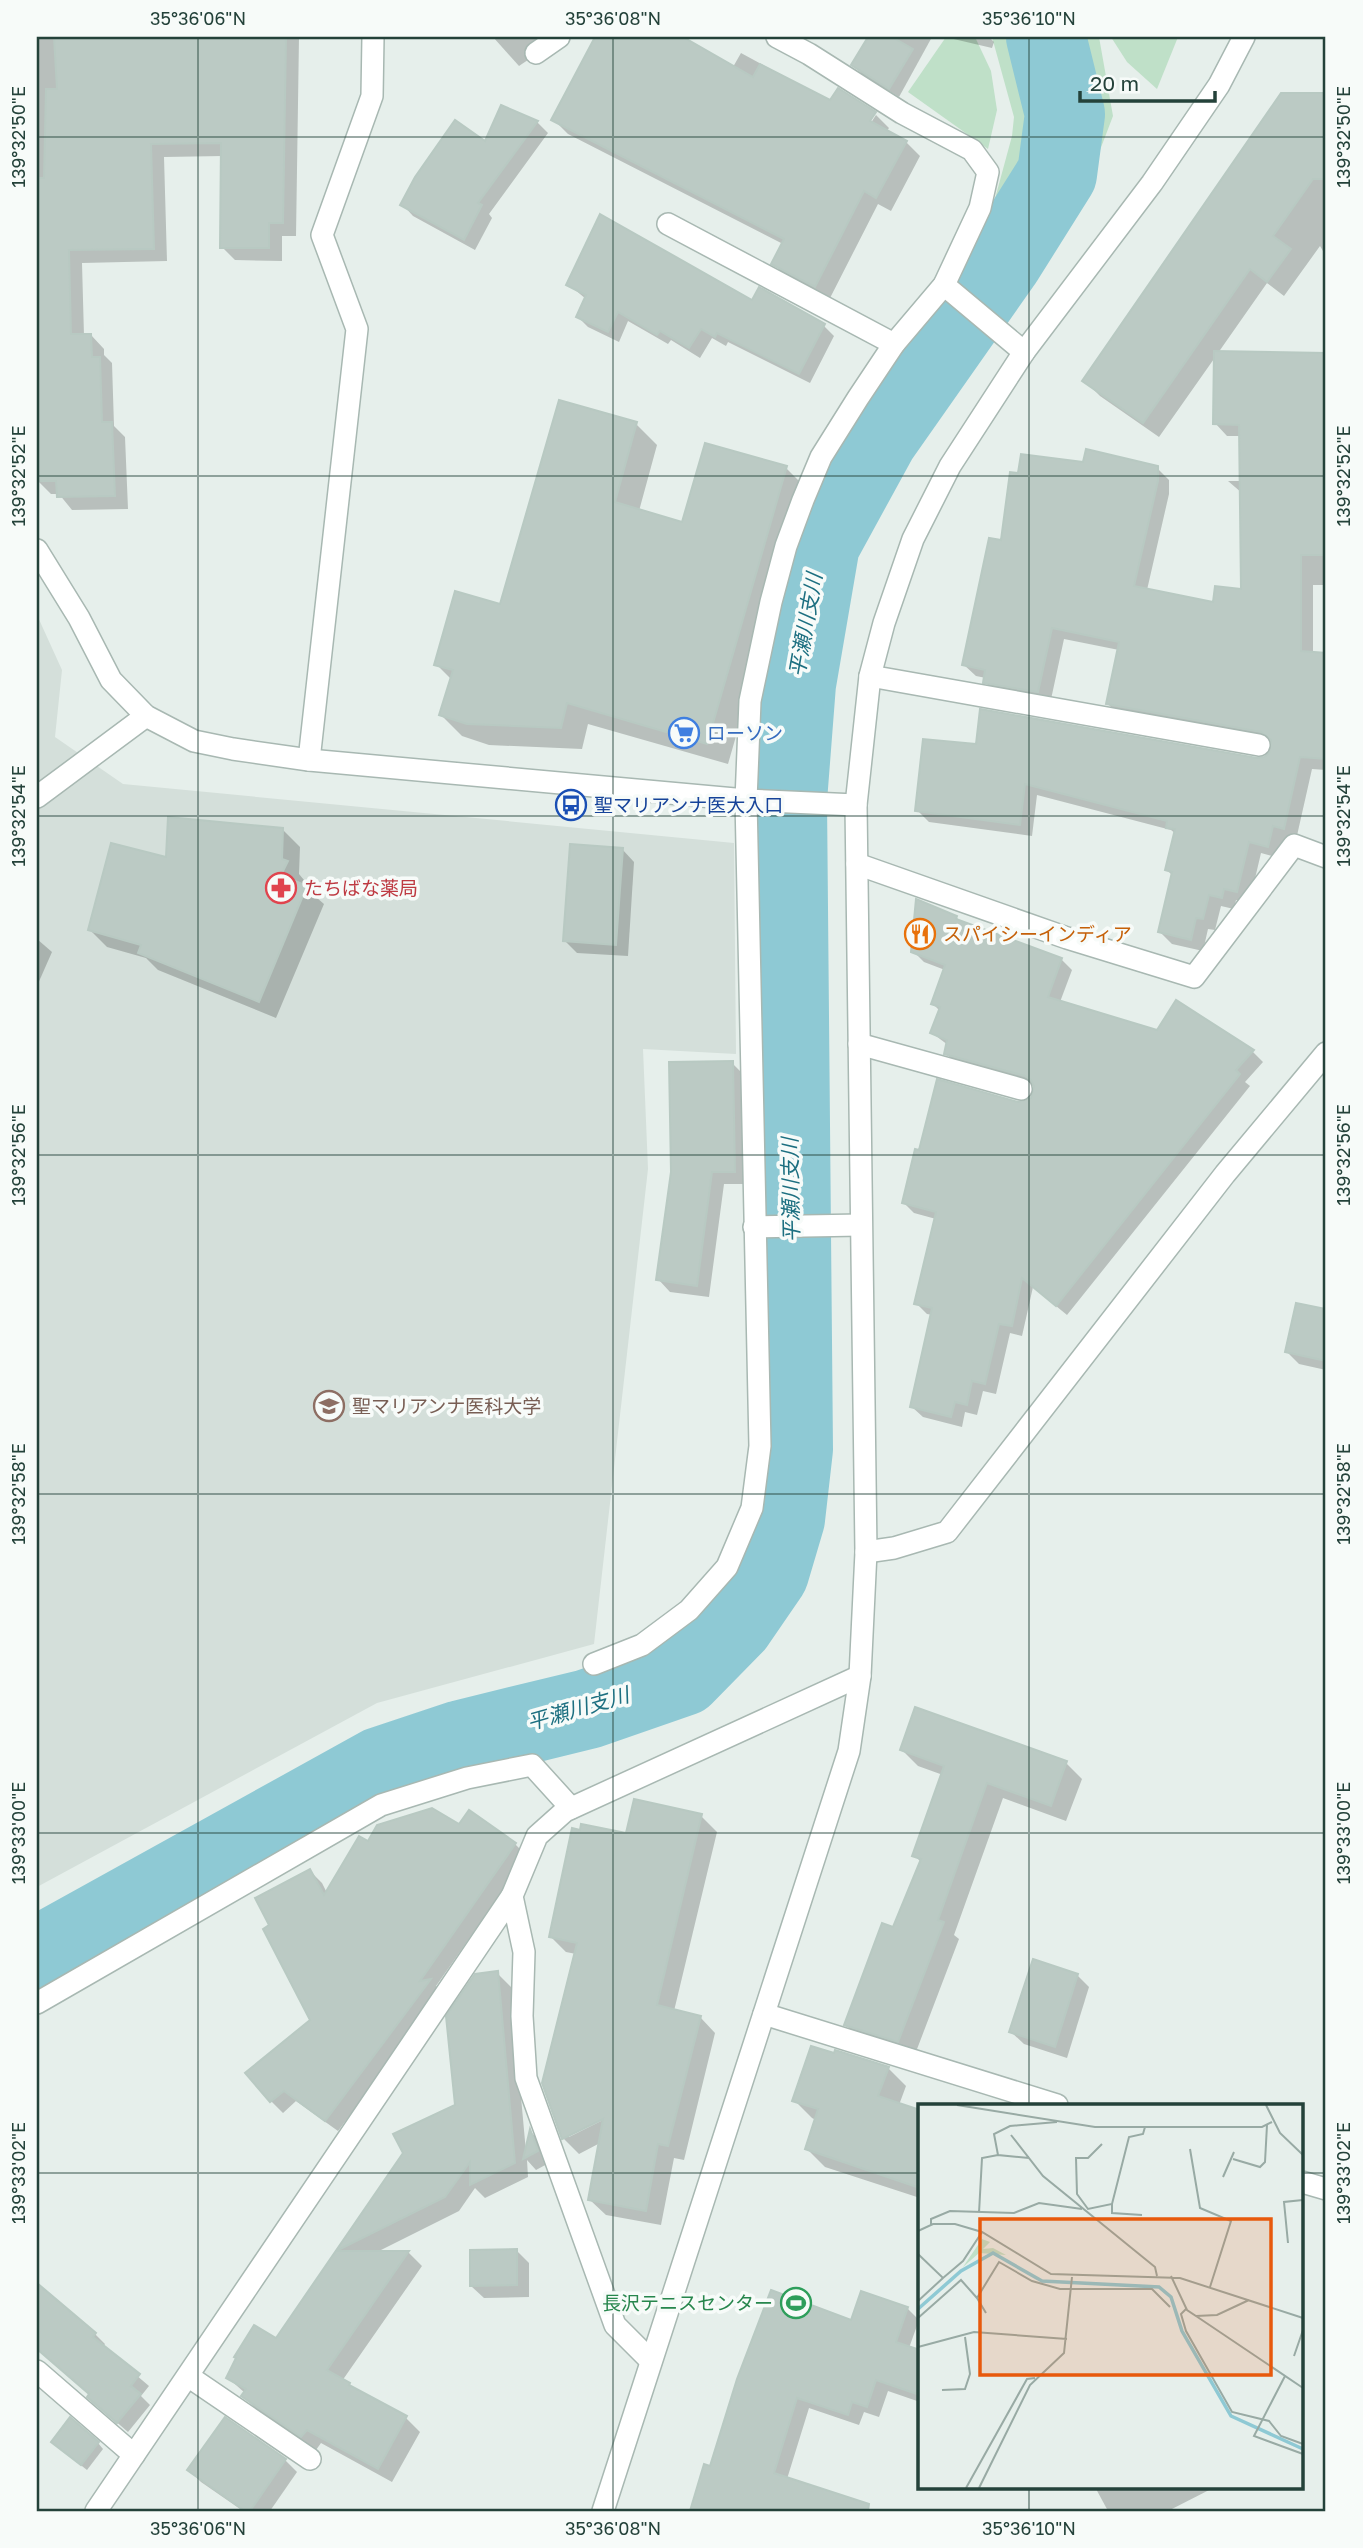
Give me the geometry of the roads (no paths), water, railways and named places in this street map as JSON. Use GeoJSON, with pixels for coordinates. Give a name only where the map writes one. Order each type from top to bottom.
{"type":"FeatureCollection","features":[{"type":"Feature","properties":{"kind":"street"},"geometry":{"type":"LineString","coordinates":[[309,760],[358,329],[322,235],[372,96],[373,37]]}},
{"type":"Feature","properties":{"kind":"street"},"geometry":{"type":"LineString","coordinates":[[536,53],[559,37]]}},
{"type":"Feature","properties":{"kind":"street"},"geometry":{"type":"LineString","coordinates":[[594,1664],[642,1645],[690,1610],[727,1567],[752,1508],[760,1446],[763,1227],[746,800],[750,701],[786,546],[821,457],[894,344],[950,290],[980,208],[988,172],[972,150],[902,113],[815,45],[777,37]]}},
{"type":"Feature","properties":{"kind":"street"},"geometry":{"type":"LineString","coordinates":[[603,2511],[849,1751],[860,1676],[866,1552],[856,805],[870,676],[884,623],[913,539],[950,466],[1024,352],[1152,183],[1219,85],[1244,37]]}},
{"type":"Feature","properties":{"kind":"street"},"geometry":{"type":"LineString","coordinates":[[668,224],[894,344]]}},
{"type":"Feature","properties":{"kind":"street"},"geometry":{"type":"LineString","coordinates":[[950,290],[1024,352]]}},
{"type":"Feature","properties":{"kind":"street"},"geometry":{"type":"LineString","coordinates":[[37,550],[79,618],[111,680],[146,716],[194,741],[233,750],[309,760],[746,800],[856,805]]}},
{"type":"Feature","properties":{"kind":"street"},"geometry":{"type":"LineString","coordinates":[[870,676],[1259,745]]}},
{"type":"Feature","properties":{"kind":"street"},"geometry":{"type":"LineString","coordinates":[[37,797],[146,716]]}},
{"type":"Feature","properties":{"kind":"street"},"geometry":{"type":"LineString","coordinates":[[857,864],[1067,938],[1194,977],[1294,845],[1326,856]]}},
{"type":"Feature","properties":{"kind":"street"},"geometry":{"type":"LineString","coordinates":[[859,1044],[1021,1089]]}},
{"type":"Feature","properties":{"kind":"street"},"geometry":{"type":"LineString","coordinates":[[866,1552],[894,1548],[947,1532],[1226,1174],[1326,1053]]}},
{"type":"Feature","properties":{"kind":"street"},"geometry":{"type":"LineString","coordinates":[[763,1227],[861,1224]]}},
{"type":"Feature","properties":{"kind":"street"},"geometry":{"type":"LineString","coordinates":[[96,2511],[512,1896],[537,1836],[571,1808],[860,1676]]}},
{"type":"Feature","properties":{"kind":"street"},"geometry":{"type":"LineString","coordinates":[[37,2003],[381,1805],[467,1778],[532,1765],[571,1808]]}},
{"type":"Feature","properties":{"kind":"street"},"geometry":{"type":"LineString","coordinates":[[512,1896],[524,1952],[522,2016],[526,2078],[615,2325],[651,2361]]}},
{"type":"Feature","properties":{"kind":"street"},"geometry":{"type":"LineString","coordinates":[[764,2014],[1054,2104]]}},
{"type":"Feature","properties":{"kind":"street"},"geometry":{"type":"LineString","coordinates":[[1304,2183],[1326,2189]]}},
{"type":"Feature","properties":{"kind":"street"},"geometry":{"type":"LineString","coordinates":[[37,2371],[134,2455]]}},
{"type":"Feature","properties":{"kind":"street"},"geometry":{"type":"LineString","coordinates":[[188,2375],[310,2459]]}},
{"type":"Feature","properties":{"kind":"waterway","name":"平瀬川支川"},"geometry":{"type":"LineString","coordinates":[[37,1957],[380,1767],[461,1740],[588,1709],[683,1676],[734,1624],[769,1573],[785,1519],[793,1449],[787,800],[796,684],[820,544],[878,438],[1003,260],[1057,174],[1065,114],[1046,37]]}},
{"type":"Feature","properties":{"kind":"place","name":"ローソン"},"geometry":{"type":"Point","coordinates":[684,733]}},
{"type":"Feature","properties":{"kind":"place","name":"聖マリアンナ医大入口"},"geometry":{"type":"Point","coordinates":[571,805]}},
{"type":"Feature","properties":{"kind":"place","name":"たちばな薬局"},"geometry":{"type":"Point","coordinates":[281,888]}},
{"type":"Feature","properties":{"kind":"place","name":"スパイシーインディア"},"geometry":{"type":"Point","coordinates":[920,934]}},
{"type":"Feature","properties":{"kind":"place","name":"聖マリアンナ医科大学"},"geometry":{"type":"Point","coordinates":[329,1406]}},
{"type":"Feature","properties":{"kind":"place","name":"長沢テニスセンター"},"geometry":{"type":"Point","coordinates":[796,2303]}}]}
